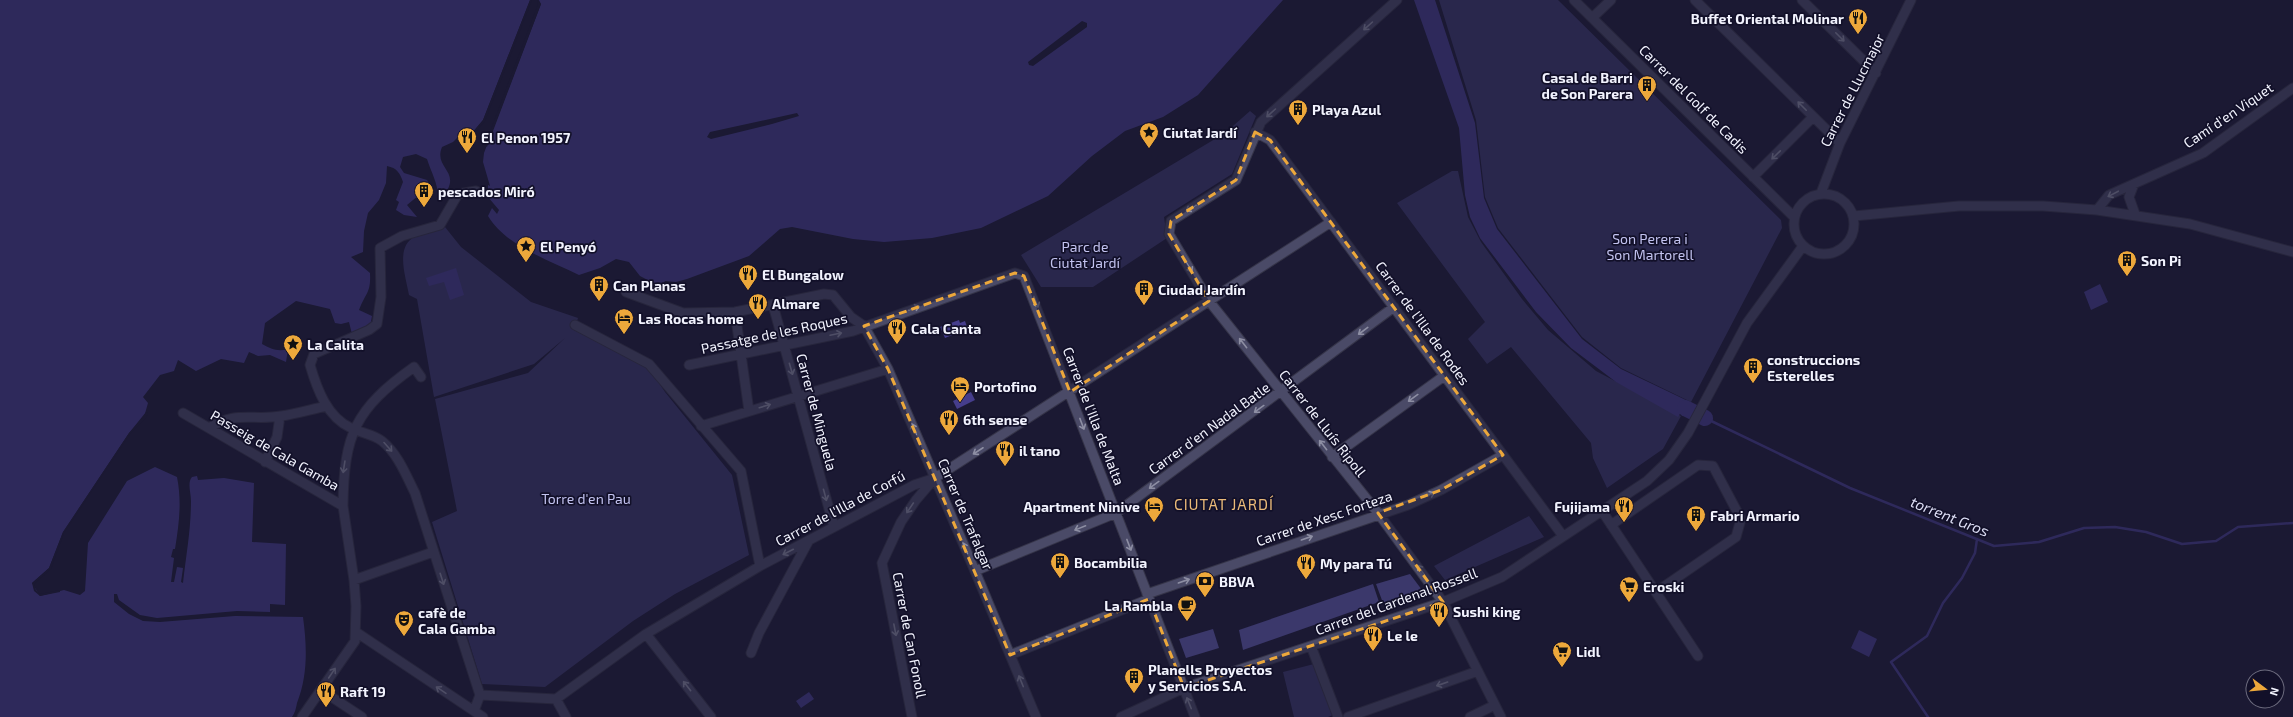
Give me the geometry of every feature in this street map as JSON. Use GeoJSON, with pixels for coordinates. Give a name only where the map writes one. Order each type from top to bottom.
{"type":"FeatureCollection","features":[{"type":"Feature","properties":{"kind":"street"},"geometry":{"type":"LineString","coordinates":[[1255,132],[1261,122],[1397,0]]}},
{"type":"Feature","properties":{"kind":"street","name":"Carrer del Golf de Cadis"},"geometry":{"type":"LineString","coordinates":[[1574,0],[1794,217]]}},
{"type":"Feature","properties":{"kind":"street"},"geometry":{"type":"LineString","coordinates":[[1592,18],[1611,0]]}},
{"type":"Feature","properties":{"kind":"street"},"geometry":{"type":"LineString","coordinates":[[1695,0],[1840,143]]}},
{"type":"Feature","properties":{"kind":"street"},"geometry":{"type":"LineString","coordinates":[[1802,0],[1876,73]]}},
{"type":"Feature","properties":{"kind":"street","name":"Carrer de Llucmajor"},"geometry":{"type":"LineString","coordinates":[[1821,193],[1840,143],[1876,73],[1910,0]]}},
{"type":"Feature","properties":{"kind":"street","name":"Camí d'en Viquet"},"geometry":{"type":"LineString","coordinates":[[2097,210],[2109,195],[2203,153],[2293,88]]}},
{"type":"Feature","properties":{"kind":"street"},"geometry":{"type":"LineString","coordinates":[[1753,177],[1813,118]]}},
{"type":"Feature","properties":{"kind":"street","name":"Carrer de l'Illa de Rodes"},"geometry":{"type":"LineString","coordinates":[[1255,132],[1270,140],[1563,536]]}},
{"type":"Feature","properties":{"kind":"street","name":"Carrer de Lluís Ripoll"},"geometry":{"type":"LineString","coordinates":[[1255,132],[1236,180],[1171,221],[1169,234],[1209,300],[1332,457],[1378,513],[1443,602],[1501,717]]}},
{"type":"Feature","properties":{"kind":"street"},"geometry":{"type":"LineString","coordinates":[[2134,184],[2129,197],[2135,214]]}},
{"type":"Feature","properties":{"kind":"street"},"geometry":{"type":"LineString","coordinates":[[474,711],[480,695],[415,493],[400,463],[381,440],[354,430],[339,421],[327,406],[310,365],[314,354],[369,330],[377,324],[381,298],[380,248],[402,236],[442,224],[458,194],[476,191]]}},
{"type":"Feature","properties":{"kind":"street"},"geometry":{"type":"LineString","coordinates":[[1821,193],[1839,197],[1847,204],[1854,216],[1851,236],[1840,248],[1826,254],[1810,251],[1803,246],[1796,235],[1794,217],[1805,202],[1812,196],[1821,193]]}},
{"type":"Feature","properties":{"kind":"street"},"geometry":{"type":"LineString","coordinates":[[1854,216],[1960,206],[2043,206],[2097,210],[2135,214],[2190,224],[2293,252]]}},
{"type":"Feature","properties":{"kind":"street"},"geometry":{"type":"LineString","coordinates":[[935,478],[1331,222]]}},
{"type":"Feature","properties":{"kind":"street","name":"Carrer del Cardenal Rossell"},"geometry":{"type":"LineString","coordinates":[[1121,717],[1184,688],[1443,602],[1502,577],[1647,481],[1669,460],[1688,432],[1747,323],[1803,246]]}},
{"type":"Feature","properties":{"kind":"street","name":"Passatge de les Roques"},"geometry":{"type":"LineString","coordinates":[[689,365],[853,331],[1015,273]]}},
{"type":"Feature","properties":{"kind":"street","name":"Carrer de l'Illa de Malta"},"geometry":{"type":"LineString","coordinates":[[1015,273],[1024,276],[1029,283],[1195,717]]}},
{"type":"Feature","properties":{"kind":"street"},"geometry":{"type":"LineString","coordinates":[[626,292],[683,313],[735,316],[773,305],[824,294],[834,295],[851,317],[864,326]]}},
{"type":"Feature","properties":{"kind":"street","name":"Carrer de Minguela"},"geometry":{"type":"LineString","coordinates":[[773,305],[834,527]]}},
{"type":"Feature","properties":{"kind":"street","name":"Carrer d'en Nadal Batle"},"geometry":{"type":"LineString","coordinates":[[975,571],[1116,513],[1394,307]]}},
{"type":"Feature","properties":{"kind":"street"},"geometry":{"type":"LineString","coordinates":[[735,316],[749,411]]}},
{"type":"Feature","properties":{"kind":"street"},"geometry":{"type":"LineString","coordinates":[[576,326],[649,364],[741,471],[760,566]]}},
{"type":"Feature","properties":{"kind":"street","name":"Carrer de Trafalgar"},"geometry":{"type":"LineString","coordinates":[[864,326],[888,370],[1036,717]]}},
{"type":"Feature","properties":{"kind":"street"},"geometry":{"type":"LineString","coordinates":[[343,506],[343,472],[347,449],[354,430],[369,404],[387,386],[414,367],[421,377]]}},
{"type":"Feature","properties":{"kind":"street"},"geometry":{"type":"LineString","coordinates":[[701,426],[888,370]]}},
{"type":"Feature","properties":{"kind":"street"},"geometry":{"type":"LineString","coordinates":[[1332,457],[1444,376]]}},
{"type":"Feature","properties":{"kind":"street"},"geometry":{"type":"LineString","coordinates":[[209,428],[223,420],[243,417],[280,416],[327,406]]}},
{"type":"Feature","properties":{"kind":"street","name":"Passeig de Cala Gamba"},"geometry":{"type":"LineString","coordinates":[[183,413],[343,506],[354,580],[355,641],[302,717]]}},
{"type":"Feature","properties":{"kind":"street"},"geometry":{"type":"LineString","coordinates":[[265,462],[277,437],[280,416]]}},
{"type":"Feature","properties":{"kind":"street","name":"Carrer de Xesc Forteza"},"geometry":{"type":"LineString","coordinates":[[1010,655],[1148,596],[1378,513],[1408,505],[1441,490],[1503,455]]}},
{"type":"Feature","properties":{"kind":"street"},"geometry":{"type":"LineString","coordinates":[[1611,525],[1698,465],[1713,466],[1741,519],[1736,537],[1656,592]]}},
{"type":"Feature","properties":{"kind":"street","name":"Carrer de l'Illa de Corfú"},"geometry":{"type":"LineString","coordinates":[[556,698],[646,634],[760,566],[914,485],[935,478]]}},
{"type":"Feature","properties":{"kind":"street","name":"Carrer de Can Fonoll"},"geometry":{"type":"LineString","coordinates":[[912,717],[882,563],[901,522],[916,500],[935,478]]}},
{"type":"Feature","properties":{"kind":"street"},"geometry":{"type":"LineString","coordinates":[[1602,511],[1698,656]]}},
{"type":"Feature","properties":{"kind":"street"},"geometry":{"type":"LineString","coordinates":[[751,652],[808,542]]}},
{"type":"Feature","properties":{"kind":"street"},"geometry":{"type":"LineString","coordinates":[[354,580],[433,552]]}},
{"type":"Feature","properties":{"kind":"street"},"geometry":{"type":"LineString","coordinates":[[356,632],[483,717]]}},
{"type":"Feature","properties":{"kind":"street"},"geometry":{"type":"LineString","coordinates":[[646,634],[709,715],[698,717]]}},
{"type":"Feature","properties":{"kind":"street"},"geometry":{"type":"LineString","coordinates":[[1311,646],[1338,717]]}},
{"type":"Feature","properties":{"kind":"street"},"geometry":{"type":"LineString","coordinates":[[1348,717],[1478,671]]}},
{"type":"Feature","properties":{"kind":"street"},"geometry":{"type":"LineString","coordinates":[[321,690],[362,717]]}},
{"type":"Feature","properties":{"kind":"street"},"geometry":{"type":"LineString","coordinates":[[480,695],[556,698],[566,717]]}},
{"type":"Feature","properties":{"kind":"street"},"geometry":{"type":"LineString","coordinates":[[1470,717],[1495,705]]}},
{"type":"Feature","properties":{"kind":"highlighted area"},"geometry":{"type":"Polygon","coordinates":[[[1255,132],[1270,140],[1503,455],[1441,490],[1378,513],[1443,602],[1184,688],[1149,599],[1010,655],[888,369],[864,326],[1015,273],[1024,276],[1070,392],[1209,301],[1169,234],[1171,221],[1236,180],[1255,132]]]}},
{"type":"Feature","properties":{"kind":"green space","name":"Son Perera i Son Martorell"},"geometry":{"type":"Polygon","coordinates":[[[1439,0],[1558,0],[1781,220],[1782,228],[1691,402],[1621,368],[1582,337],[1498,228],[1485,197],[1476,120],[1439,0]]]}},
{"type":"Feature","properties":{"kind":"green space","name":"Parc de Ciutat Jardí"},"geometry":{"type":"Polygon","coordinates":[[[1250,111],[1256,116],[1232,174],[1164,217],[1167,238],[1093,287],[1041,287],[1021,255],[1225,133],[1250,111]]]}},
{"type":"Feature","properties":{"kind":"green space"},"geometry":{"type":"Polygon","coordinates":[[[1452,171],[1458,171],[1468,217],[1481,242],[1522,299],[1548,330],[1596,371],[1681,416],[1663,449],[1607,488],[1593,458],[1591,443],[1511,347],[1487,364],[1468,339],[1485,322],[1397,203],[1452,171]]]}},
{"type":"Feature","properties":{"kind":"green space","name":"Torre d'en Pau"},"geometry":{"type":"Polygon","coordinates":[[[445,227],[461,247],[531,302],[578,318],[574,330],[647,365],[665,392],[732,475],[749,555],[675,594],[633,621],[545,687],[482,684],[432,522],[457,511],[435,399],[528,373],[565,338],[534,364],[434,397],[417,299],[409,295],[404,272],[403,255],[408,242],[414,237],[425,232],[445,227]]]}},
{"type":"Feature","properties":{"kind":"green space"},"geometry":{"type":"Polygon","coordinates":[[[1529,516],[1544,537],[1445,580],[1434,566],[1529,516]]]}},
{"type":"Feature","properties":{"kind":"green space"},"geometry":{"type":"Polygon","coordinates":[[[1410,574],[1422,590],[1383,603],[1376,584],[1410,574]]]}},
{"type":"Feature","properties":{"kind":"green space"},"geometry":{"type":"Polygon","coordinates":[[[1373,584],[1379,602],[1243,650],[1239,630],[1373,584]]]}},
{"type":"Feature","properties":{"kind":"green space"},"geometry":{"type":"Polygon","coordinates":[[[1213,629],[1219,648],[1186,658],[1179,639],[1213,629]]]}},
{"type":"Feature","properties":{"kind":"green space"},"geometry":{"type":"Polygon","coordinates":[[[1314,664],[1333,715],[1328,717],[1294,717],[1283,672],[1314,664]]]}},
{"type":"Feature","properties":{"kind":"shaded area"},"geometry":{"type":"Polygon","coordinates":[[[0,0],[530,0],[483,120],[472,133],[461,134],[453,142],[442,147],[440,154],[441,159],[450,177],[448,189],[443,190],[438,197],[436,182],[427,159],[416,154],[403,157],[400,167],[404,173],[427,180],[429,183],[430,197],[425,190],[407,205],[417,217],[404,215],[396,210],[399,202],[396,200],[403,182],[401,176],[398,171],[387,166],[386,183],[379,200],[368,213],[364,231],[363,252],[351,257],[370,273],[369,289],[359,310],[372,316],[370,327],[352,334],[349,322],[341,324],[335,323],[330,309],[296,301],[265,323],[262,344],[275,350],[288,349],[286,362],[270,355],[258,356],[249,352],[244,363],[221,359],[196,371],[178,360],[174,371],[160,375],[143,397],[148,403],[144,417],[129,433],[63,532],[49,568],[32,583],[40,596],[64,590],[80,595],[85,591],[88,543],[127,481],[155,467],[177,477],[179,486],[178,531],[175,549],[173,549],[171,557],[174,558],[171,582],[174,582],[177,567],[183,568],[181,582],[183,583],[190,522],[191,501],[189,485],[192,477],[197,476],[198,480],[224,478],[254,483],[252,542],[286,544],[285,605],[270,604],[270,612],[237,611],[157,618],[140,615],[119,600],[117,594],[114,594],[114,602],[129,614],[143,621],[160,622],[235,616],[303,617],[306,650],[305,671],[301,692],[292,717],[0,717],[0,0]]]}},
{"type":"Feature","properties":{"kind":"shaded area"},"geometry":{"type":"Polygon","coordinates":[[[539,0],[1283,0],[1198,95],[1163,117],[1125,131],[1092,156],[1048,196],[981,228],[932,238],[884,242],[853,239],[792,227],[780,229],[749,256],[687,279],[676,282],[665,281],[661,287],[640,276],[629,262],[616,259],[600,268],[579,275],[542,258],[517,244],[496,227],[488,216],[492,208],[497,214],[499,210],[488,197],[488,185],[490,186],[483,162],[484,153],[541,4],[539,0]]]}},
{"type":"Feature","properties":{"kind":"shaded area"},"geometry":{"type":"Polygon","coordinates":[[[1414,0],[1435,0],[1475,123],[1484,198],[1497,229],[1582,339],[1621,369],[1688,401],[1678,417],[1616,382],[1571,348],[1536,312],[1480,238],[1470,217],[1465,195],[1459,128],[1414,0]]]}},
{"type":"Feature","properties":{"kind":"shaded area"},"geometry":{"type":"Polygon","coordinates":[[[456,268],[464,295],[450,300],[444,282],[429,286],[426,278],[456,268]]]}},
{"type":"Feature","properties":{"kind":"shaded area"},"geometry":{"type":"Polygon","coordinates":[[[2100,284],[2108,302],[2091,310],[2084,292],[2100,284]]]}},
{"type":"Feature","properties":{"kind":"shaded area"},"geometry":{"type":"Polygon","coordinates":[[[959,320],[960,323],[965,321],[967,327],[962,329],[962,331],[945,338],[940,327],[959,320]]]}},
{"type":"Feature","properties":{"kind":"shaded area"},"geometry":{"type":"Polygon","coordinates":[[[971,392],[975,400],[957,409],[953,401],[971,392]]]}},
{"type":"Feature","properties":{"kind":"shaded area"},"geometry":{"type":"Polygon","coordinates":[[[1859,630],[1877,639],[1869,657],[1851,648],[1859,630]]]}},
{"type":"Feature","properties":{"kind":"shaded area"},"geometry":{"type":"Polygon","coordinates":[[[809,692],[814,699],[801,708],[796,701],[809,692]]]}},
{"type":"Feature","properties":{"kind":"pier"},"geometry":{"type":"Polygon","coordinates":[[[530,0],[532,0],[485,121],[473,135],[472,133],[483,120],[530,0]]]}},
{"type":"Feature","properties":{"kind":"pier"},"geometry":{"type":"Polygon","coordinates":[[[537,0],[541,4],[487,147],[485,145],[538,4],[537,0]]]}},
{"type":"Feature","properties":{"kind":"pier"},"geometry":{"type":"Polygon","coordinates":[[[1082,21],[1087,23],[1087,27],[1033,66],[1029,65],[1028,62],[1082,21]]]}},
{"type":"Feature","properties":{"kind":"pier"},"geometry":{"type":"Polygon","coordinates":[[[797,113],[799,116],[772,124],[711,139],[707,137],[710,132],[797,113]]]}},
{"type":"Feature","properties":{"kind":"pier"},"geometry":{"type":"Polygon","coordinates":[[[146,412],[148,413],[146,418],[130,434],[64,533],[51,569],[34,584],[36,590],[40,594],[60,590],[60,592],[40,596],[34,591],[32,583],[49,568],[63,532],[129,433],[146,412]]]}},
{"type":"Feature","properties":{"kind":"waterway"},"geometry":{"type":"LineString","coordinates":[[1685,408],[1705,418]]}},
{"type":"Feature","properties":{"kind":"waterway","name":"torrent Gros"},"geometry":{"type":"LineString","coordinates":[[1705,418],[1850,488],[1994,546],[2039,542],[2084,528],[2115,527],[2146,532],[2182,544],[2216,541],[2238,527],[2293,523]]}},
{"type":"Feature","properties":{"kind":"waterway"},"geometry":{"type":"LineString","coordinates":[[1928,717],[1891,662],[1927,636],[1943,603],[1962,578],[1975,553],[1977,539]]}},
{"type":"Feature","properties":{"kind":"place","name":"Buffet Oriental Molinar"},"geometry":{"type":"Point","coordinates":[1858,35]}},
{"type":"Feature","properties":{"kind":"place","name":"Casal de Barri de Son Parera"},"geometry":{"type":"Point","coordinates":[1647,102]}},
{"type":"Feature","properties":{"kind":"place","name":"Playa Azul"},"geometry":{"type":"Point","coordinates":[1298,126]}},
{"type":"Feature","properties":{"kind":"place","name":"Ciutat Jardí"},"geometry":{"type":"Point","coordinates":[1149,149]}},
{"type":"Feature","properties":{"kind":"place","name":"El Penon 1957"},"geometry":{"type":"Point","coordinates":[467,154]}},
{"type":"Feature","properties":{"kind":"place","name":"pescados Miró"},"geometry":{"type":"Point","coordinates":[424,208]}},
{"type":"Feature","properties":{"kind":"place","name":"El Penyó"},"geometry":{"type":"Point","coordinates":[526,263]}},
{"type":"Feature","properties":{"kind":"place","name":"Son Pi"},"geometry":{"type":"Point","coordinates":[2127,277]}},
{"type":"Feature","properties":{"kind":"place","name":"El Bungalow"},"geometry":{"type":"Point","coordinates":[748,291]}},
{"type":"Feature","properties":{"kind":"place","name":"Can Planas"},"geometry":{"type":"Point","coordinates":[599,302]}},
{"type":"Feature","properties":{"kind":"place","name":"Ciudad Jardín"},"geometry":{"type":"Point","coordinates":[1144,306]}},
{"type":"Feature","properties":{"kind":"place","name":"Almare"},"geometry":{"type":"Point","coordinates":[758,320]}},
{"type":"Feature","properties":{"kind":"place","name":"Las Rocas home"},"geometry":{"type":"Point","coordinates":[624,335]}},
{"type":"Feature","properties":{"kind":"place","name":"Cala Canta"},"geometry":{"type":"Point","coordinates":[897,345]}},
{"type":"Feature","properties":{"kind":"place","name":"La Calita"},"geometry":{"type":"Point","coordinates":[293,361]}},
{"type":"Feature","properties":{"kind":"place","name":"construccions Esterelles"},"geometry":{"type":"Point","coordinates":[1753,384]}},
{"type":"Feature","properties":{"kind":"place","name":"Portofino"},"geometry":{"type":"Point","coordinates":[960,403]}},
{"type":"Feature","properties":{"kind":"place","name":"6th sense"},"geometry":{"type":"Point","coordinates":[949,436]}},
{"type":"Feature","properties":{"kind":"place","name":"il tano"},"geometry":{"type":"Point","coordinates":[1005,467]}},
{"type":"Feature","properties":{"kind":"place","name":"Apartment Ninive"},"geometry":{"type":"Point","coordinates":[1154,523]}},
{"type":"Feature","properties":{"kind":"place","name":"Fujijama"},"geometry":{"type":"Point","coordinates":[1624,523]}},
{"type":"Feature","properties":{"kind":"place","name":"Fabri Armario"},"geometry":{"type":"Point","coordinates":[1696,532]}},
{"type":"Feature","properties":{"kind":"place","name":"Bocambilia"},"geometry":{"type":"Point","coordinates":[1060,579]}},
{"type":"Feature","properties":{"kind":"place","name":"My para Tú"},"geometry":{"type":"Point","coordinates":[1306,580]}},
{"type":"Feature","properties":{"kind":"place","name":"BBVA"},"geometry":{"type":"Point","coordinates":[1205,598]}},
{"type":"Feature","properties":{"kind":"place","name":"Eroski"},"geometry":{"type":"Point","coordinates":[1629,603]}},
{"type":"Feature","properties":{"kind":"place","name":"La Rambla"},"geometry":{"type":"Point","coordinates":[1187,622]}},
{"type":"Feature","properties":{"kind":"place","name":"Sushi king"},"geometry":{"type":"Point","coordinates":[1439,628]}},
{"type":"Feature","properties":{"kind":"place","name":"cafè de Cala Gamba"},"geometry":{"type":"Point","coordinates":[404,637]}},
{"type":"Feature","properties":{"kind":"place","name":"Le le"},"geometry":{"type":"Point","coordinates":[1373,652]}},
{"type":"Feature","properties":{"kind":"place","name":"Lidl"},"geometry":{"type":"Point","coordinates":[1562,668]}},
{"type":"Feature","properties":{"kind":"place","name":"Planells Proyectos y Servicios S.A."},"geometry":{"type":"Point","coordinates":[1134,694]}},
{"type":"Feature","properties":{"kind":"place","name":"Raft 19"},"geometry":{"type":"Point","coordinates":[326,708]}},
{"type":"Feature","properties":{"kind":"district","name":"CIUTAT JARDÍ"},"geometry":{"type":"Point","coordinates":[1224,504]}}]}
